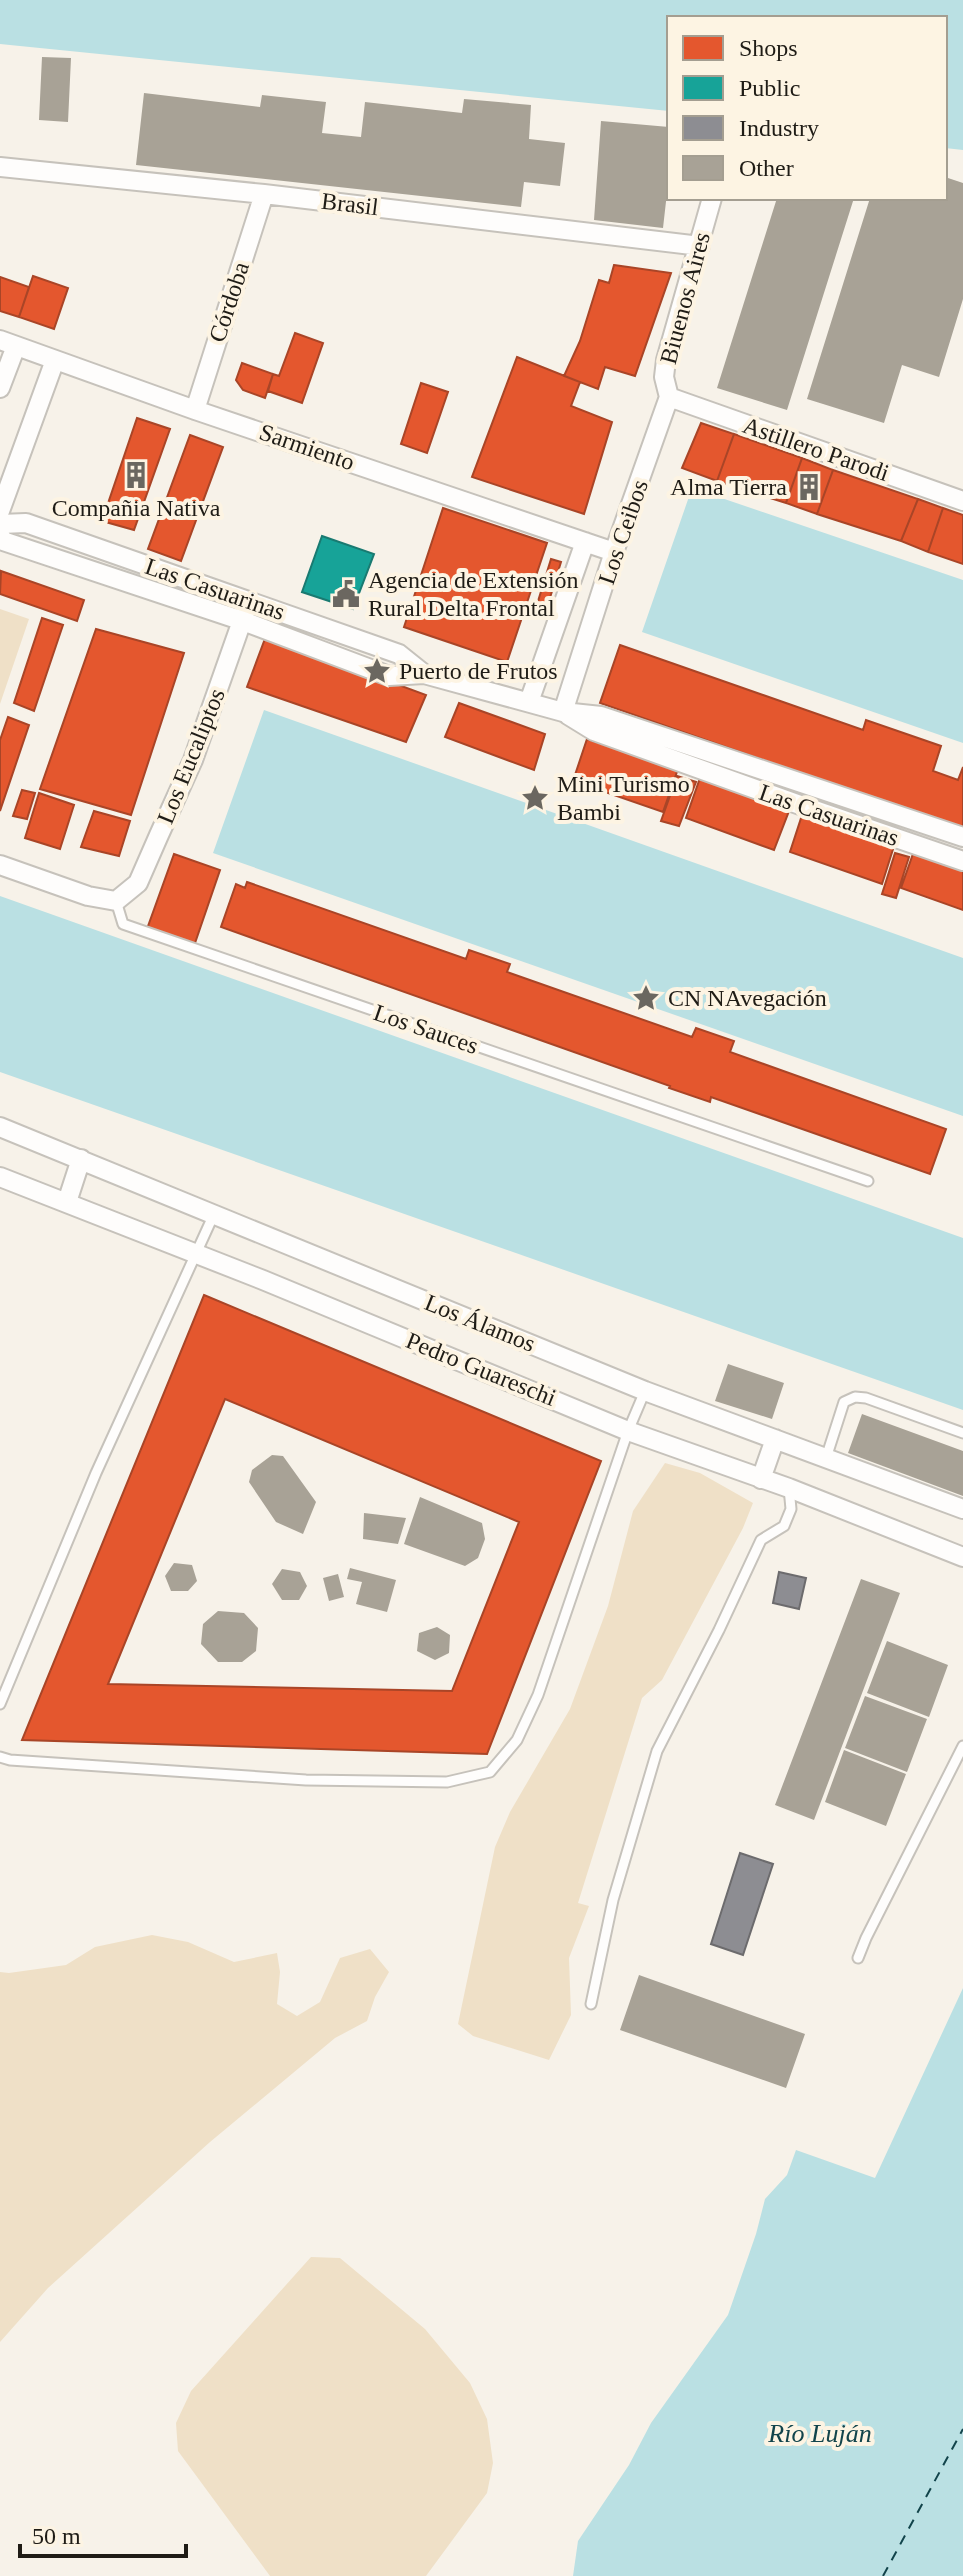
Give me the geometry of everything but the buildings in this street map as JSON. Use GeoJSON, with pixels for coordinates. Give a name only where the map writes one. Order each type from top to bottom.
{"type":"FeatureCollection","features":[{"type":"Feature","properties":{"kind":"street","name":"Brasil"},"geometry":{"type":"LineString","coordinates":[[0,167],[264,194],[700,246]]}},
{"type":"Feature","properties":{"kind":"street","name":"Córdoba"},"geometry":{"type":"LineString","coordinates":[[195,410],[264,194]]}},
{"type":"Feature","properties":{"kind":"street","name":"Biuenos Aires"},"geometry":{"type":"LineString","coordinates":[[669,397],[664,377],[666,360],[712,200]]}},
{"type":"Feature","properties":{"kind":"street","name":"Sarmiento"},"geometry":{"type":"LineString","coordinates":[[8,343],[614,552]]}},
{"type":"Feature","properties":{"kind":"street"},"geometry":{"type":"LineString","coordinates":[[0,388],[8,343]]}},
{"type":"Feature","properties":{"kind":"street"},"geometry":{"type":"LineString","coordinates":[[0,511],[55,360]]}},
{"type":"Feature","properties":{"kind":"street","name":"Astillero Parodi"},"geometry":{"type":"LineString","coordinates":[[669,397],[963,501]]}},
{"type":"Feature","properties":{"kind":"street","name":"Los Ceibos"},"geometry":{"type":"LineString","coordinates":[[563,712],[614,552],[669,397]]}},
{"type":"Feature","properties":{"kind":"street","name":"Las Casuarinas"},"geometry":{"type":"LineString","coordinates":[[0,524],[26,523],[399,654],[424,674]]}},
{"type":"Feature","properties":{"kind":"street","name":"Las Casuarinas"},"geometry":{"type":"LineString","coordinates":[[0,535],[3,541],[243,621],[389,676],[424,674],[563,712],[601,716],[963,837]]}},
{"type":"Feature","properties":{"kind":"street"},"geometry":{"type":"LineString","coordinates":[[529,702],[585,542]]}},
{"type":"Feature","properties":{"kind":"street","name":"Los Eucaliptos"},"geometry":{"type":"LineString","coordinates":[[116,901],[138,883],[193,760],[249,601]]}},
{"type":"Feature","properties":{"kind":"street","name":"Las Casuarinas"},"geometry":{"type":"LineString","coordinates":[[563,712],[594,731],[963,861]]}},
{"type":"Feature","properties":{"kind":"street"},"geometry":{"type":"LineString","coordinates":[[0,865],[88,896],[116,901]]}},
{"type":"Feature","properties":{"kind":"street","name":"Los Álamos"},"geometry":{"type":"LineString","coordinates":[[0,1127],[645,1391],[963,1509]]}},
{"type":"Feature","properties":{"kind":"street"},"geometry":{"type":"LineString","coordinates":[[67,1202],[81,1159]]}},
{"type":"Feature","properties":{"kind":"street","name":"Pedro Guareschi"},"geometry":{"type":"LineString","coordinates":[[0,1177],[195,1253],[628,1431],[789,1488],[963,1557]]}},
{"type":"Feature","properties":{"kind":"street"},"geometry":{"type":"LineString","coordinates":[[761,1479],[775,1439]]}},
{"type":"Feature","properties":{"kind":"lane","name":"Los Sauces"},"geometry":{"type":"LineString","coordinates":[[116,901],[123,924],[868,1181]]}},
{"type":"Feature","properties":{"kind":"lane"},"geometry":{"type":"LineString","coordinates":[[0,1704],[96,1473],[214,1214]]}},
{"type":"Feature","properties":{"kind":"lane"},"geometry":{"type":"LineString","coordinates":[[0,1757],[306,1780],[447,1782],[490,1772],[517,1740],[538,1695],[628,1431],[645,1391]]}},
{"type":"Feature","properties":{"kind":"lane"},"geometry":{"type":"LineString","coordinates":[[826,1458],[844,1402],[855,1397],[866,1398],[963,1433]]}},
{"type":"Feature","properties":{"kind":"lane"},"geometry":{"type":"LineString","coordinates":[[591,2004],[613,1900],[657,1751],[761,1540],[784,1526],[791,1509],[789,1488]]}},
{"type":"Feature","properties":{"kind":"lane"},"geometry":{"type":"LineString","coordinates":[[858,1958],[963,1746]]}},
{"type":"Feature","properties":{"kind":"shaded area"},"geometry":{"type":"Polygon","coordinates":[[[0,609],[29,619],[0,704],[0,609]]]}},
{"type":"Feature","properties":{"kind":"shaded area"},"geometry":{"type":"Polygon","coordinates":[[[665,1463],[700,1473],[753,1503],[743,1528],[662,1680],[642,1698],[578,1903],[589,1906],[569,1958],[571,2015],[549,2060],[473,2036],[458,2024],[495,1847],[510,1812],[570,1709],[608,1606],[633,1511],[665,1463]]]}},
{"type":"Feature","properties":{"kind":"shaded area"},"geometry":{"type":"Polygon","coordinates":[[[152,1935],[188,1942],[234,1962],[277,1953],[280,1972],[277,2004],[297,2016],[320,2002],[340,1958],[370,1949],[389,1972],[375,1997],[367,2021],[335,2038],[210,2142],[48,2288],[0,2342],[0,1972],[66,1965],[95,1947],[152,1935]]]}},
{"type":"Feature","properties":{"kind":"shaded area"},"geometry":{"type":"Polygon","coordinates":[[[311,2257],[340,2258],[425,2329],[470,2383],[487,2419],[493,2463],[487,2493],[426,2576],[270,2576],[178,2451],[176,2423],[191,2391],[311,2257]]]}},
{"type":"Feature","properties":{"kind":"water"},"geometry":{"type":"Polygon","coordinates":[[[0,0],[963,0],[963,150],[947,148],[947,16],[667,16],[667,111],[0,44],[0,0]]]}},
{"type":"Feature","properties":{"kind":"water"},"geometry":{"type":"Polygon","coordinates":[[[692,488],[963,580],[963,743],[642,632],[692,488]]]}},
{"type":"Feature","properties":{"kind":"water"},"geometry":{"type":"Polygon","coordinates":[[[264,710],[963,958],[963,1116],[213,853],[264,710]]]}},
{"type":"Feature","properties":{"kind":"water"},"geometry":{"type":"Polygon","coordinates":[[[0,896],[963,1238],[963,1410],[0,1072],[0,896]]]}},
{"type":"Feature","properties":{"kind":"water","name":"Río Luján"},"geometry":{"type":"Polygon","coordinates":[[[963,1988],[963,2576],[573,2576],[578,2541],[629,2465],[651,2423],[728,2315],[765,2199],[787,2175],[796,2150],[875,2178],[963,1988]]]}},
{"type":"Feature","properties":{"kind":"ferry route"},"geometry":{"type":"LineString","coordinates":[[883,2576],[963,2429]]}},
{"type":"Feature","properties":{"kind":"place","name":"Compañia Nativa"},"geometry":{"type":"Point","coordinates":[136,475]}},
{"type":"Feature","properties":{"kind":"place","name":"Alma Tierra"},"geometry":{"type":"Point","coordinates":[809,487]}},
{"type":"Feature","properties":{"kind":"place","name":"Agencia de Extensión Rural Delta Frontal"},"geometry":{"type":"Point","coordinates":[346,594]}},
{"type":"Feature","properties":{"kind":"place","name":"Puerto de Frutos"},"geometry":{"type":"Point","coordinates":[377,671]}},
{"type":"Feature","properties":{"kind":"place","name":"Mini Turismo Bambi"},"geometry":{"type":"Point","coordinates":[535,798]}},
{"type":"Feature","properties":{"kind":"place","name":"CN NAvegación"},"geometry":{"type":"Point","coordinates":[646,998]}}]}
